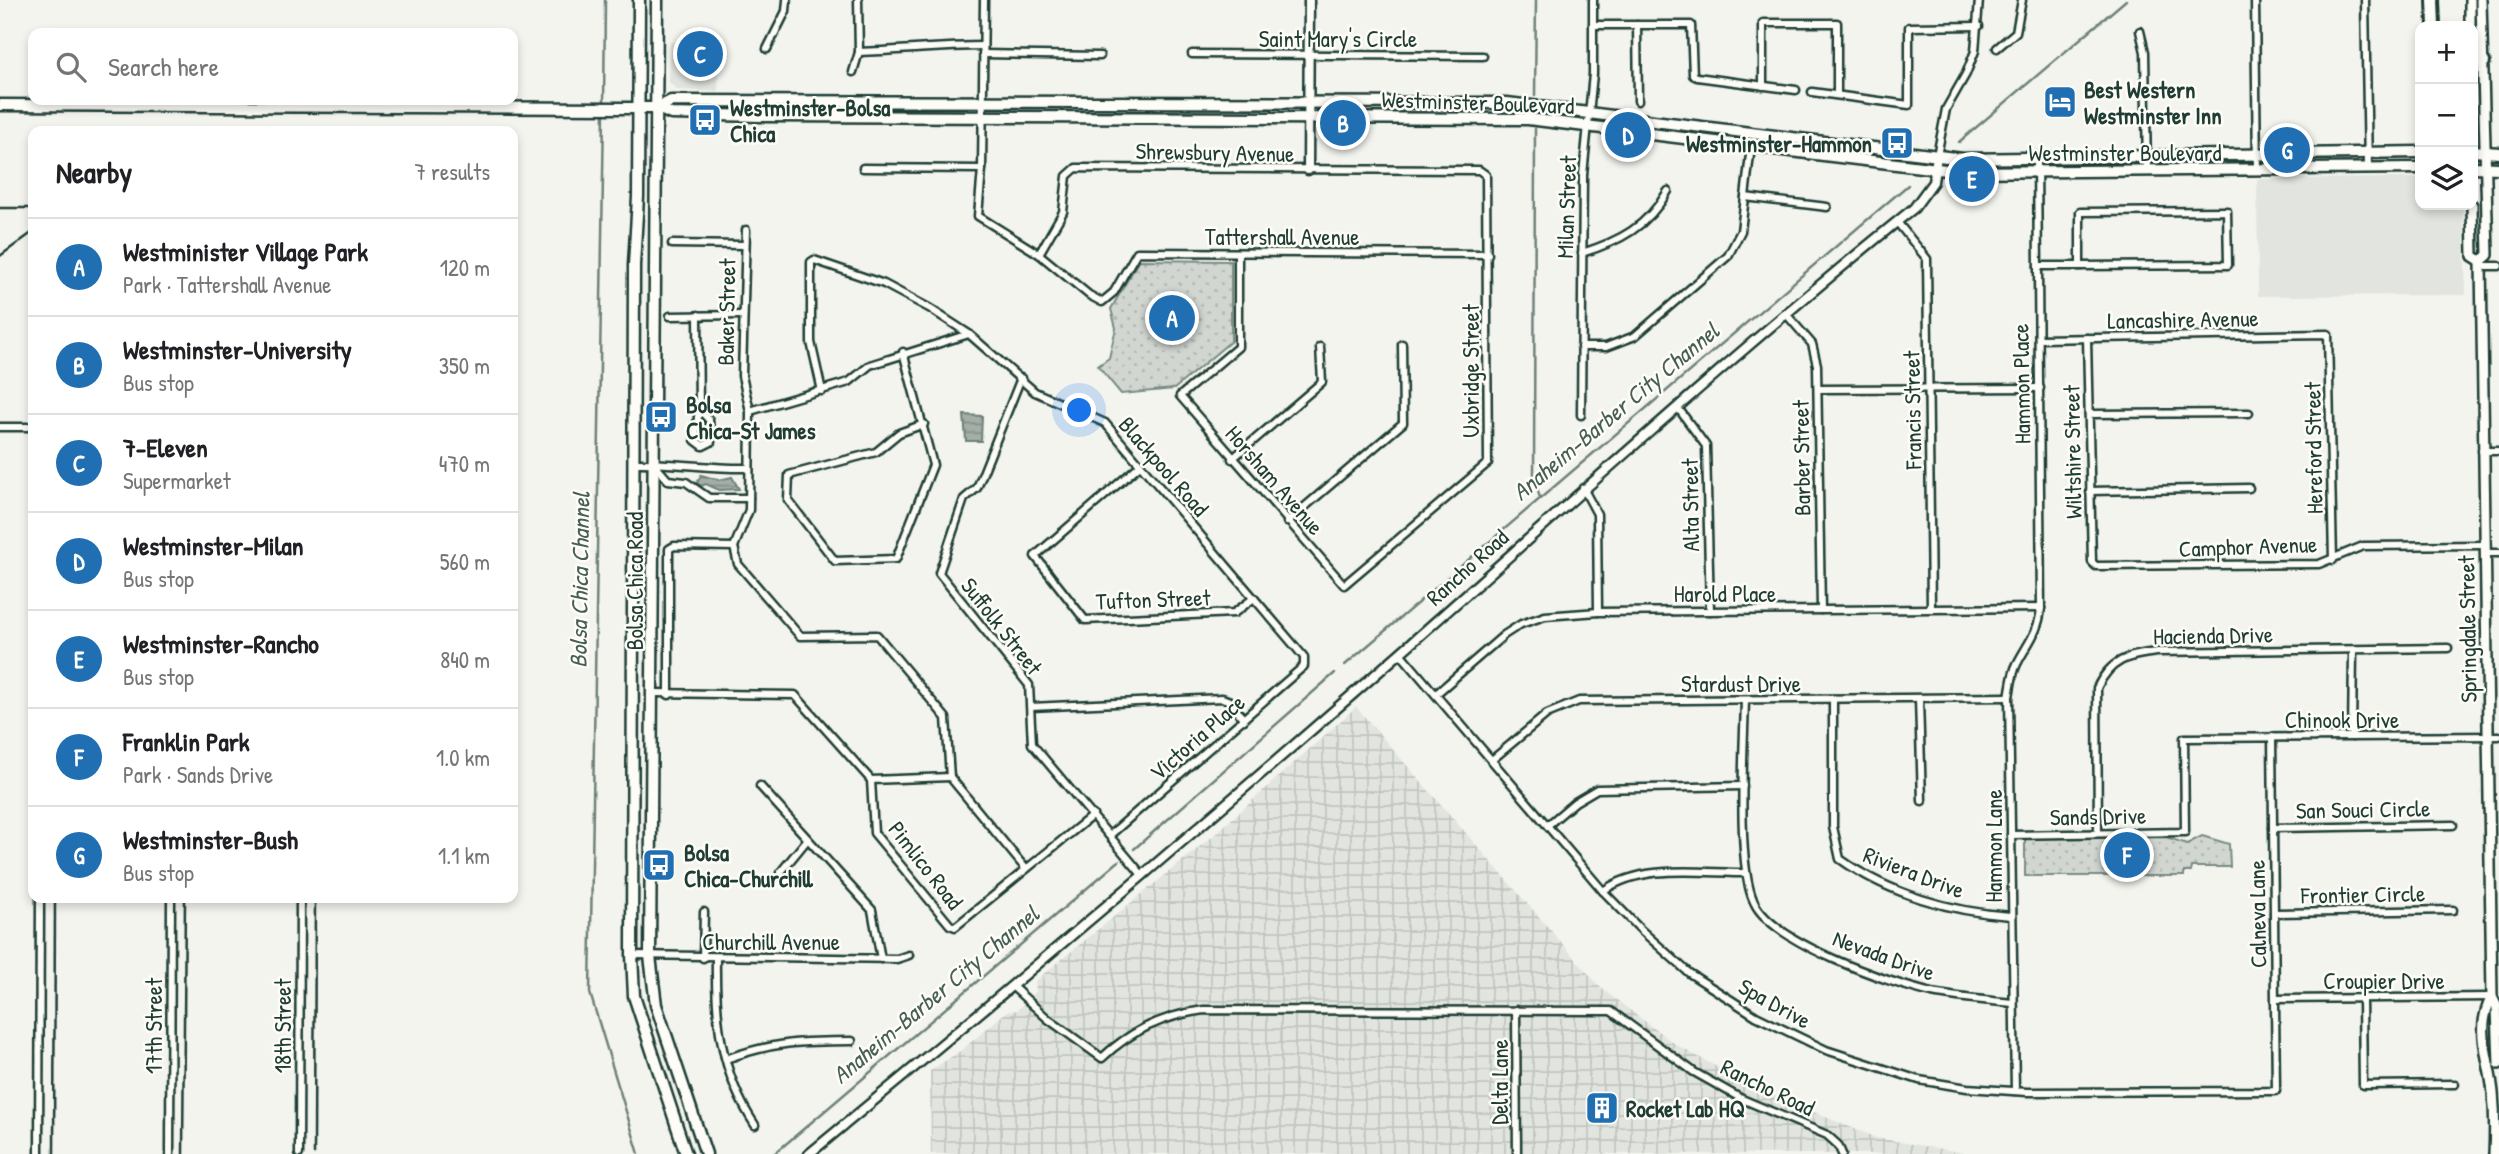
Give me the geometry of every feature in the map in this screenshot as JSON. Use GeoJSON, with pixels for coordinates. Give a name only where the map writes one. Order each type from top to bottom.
{"type":"FeatureCollection","features":[{"type":"Feature","properties":{"kind":"highway"},"geometry":{"type":"LineString","coordinates":[[2433,0],[2434,21]]}},
{"type":"Feature","properties":{"kind":"main road","name":"Bolsa Chica Road"},"geometry":{"type":"LineString","coordinates":[[639,0],[634,265],[635,726],[632,955],[635,996],[685,1154]]}},
{"type":"Feature","properties":{"kind":"main road","name":"Bolsa Chica Road"},"geometry":{"type":"LineString","coordinates":[[657,0],[659,108],[653,463],[654,693],[650,956],[656,1005],[706,1154]]}},
{"type":"Feature","properties":{"kind":"main road"},"geometry":{"type":"LineString","coordinates":[[2470,0],[2470,21]]}},
{"type":"Feature","properties":{"kind":"main road","name":"Springdale Street"},"geometry":{"type":"LineString","coordinates":[[2481,0],[2478,62],[2486,168],[2488,256],[2481,263],[2482,451],[2492,997],[2497,1007],[2499,1066],[2494,1154]]}},
{"type":"Feature","properties":{"kind":"main road","name":"Westminster Boulevard"},"geometry":{"type":"LineString","coordinates":[[0,105],[659,108],[671,102],[983,100],[1507,103],[1963,159],[2415,152]]}},
{"type":"Feature","properties":{"kind":"main road","name":"Westminster Boulevard"},"geometry":{"type":"LineString","coordinates":[[659,108],[671,114],[1515,118],[1936,169],[2037,172],[2415,168]]}},
{"type":"Feature","properties":{"kind":"main road"},"geometry":{"type":"LineString","coordinates":[[2478,151],[2499,153]]}},
{"type":"Feature","properties":{"kind":"main road"},"geometry":{"type":"LineString","coordinates":[[2478,167],[2499,168]]}},
{"type":"Feature","properties":{"kind":"main road","name":"Springdale Street"},"geometry":{"type":"LineString","coordinates":[[2472,210],[2473,256],[2481,263]]}},
{"type":"Feature","properties":{"kind":"main road"},"geometry":{"type":"LineString","coordinates":[[635,677],[654,693],[641,700],[641,722],[635,726]]}},
{"type":"Feature","properties":{"kind":"main road","name":"Springdale Street"},"geometry":{"type":"LineString","coordinates":[[2492,997],[2484,1012],[2485,1063],[2496,1090]]}},
{"type":"Feature","properties":{"kind":"street"},"geometry":{"type":"LineString","coordinates":[[767,49],[786,11],[787,0]]}},
{"type":"Feature","properties":{"kind":"street"},"geometry":{"type":"LineString","coordinates":[[853,72],[859,51],[858,0]]}},
{"type":"Feature","properties":{"kind":"street"},"geometry":{"type":"LineString","coordinates":[[984,0],[982,169],[978,216],[1039,254]]}},
{"type":"Feature","properties":{"kind":"street"},"geometry":{"type":"LineString","coordinates":[[1308,170],[1309,0]]}},
{"type":"Feature","properties":{"kind":"street","name":"Milan Street"},"geometry":{"type":"LineString","coordinates":[[1581,415],[1582,253],[1593,0]]}},
{"type":"Feature","properties":{"kind":"street"},"geometry":{"type":"LineString","coordinates":[[1936,169],[1946,108],[1972,61],[1979,26],[1979,0]]}},
{"type":"Feature","properties":{"kind":"street"},"geometry":{"type":"LineString","coordinates":[[1997,48],[2016,32],[2022,0]]}},
{"type":"Feature","properties":{"kind":"street"},"geometry":{"type":"LineString","coordinates":[[2255,0],[2257,170]]}},
{"type":"Feature","properties":{"kind":"street"},"geometry":{"type":"LineString","coordinates":[[2365,0],[2368,169]]}},
{"type":"Feature","properties":{"kind":"street"},"geometry":{"type":"LineString","coordinates":[[1762,86],[1763,23],[1838,23],[1837,96]]}},
{"type":"Feature","properties":{"kind":"street"},"geometry":{"type":"LineString","coordinates":[[1593,25],[1691,25],[1693,75],[1796,90]]}},
{"type":"Feature","properties":{"kind":"street"},"geometry":{"type":"LineString","coordinates":[[1637,25],[1638,101]]}},
{"type":"Feature","properties":{"kind":"street"},"geometry":{"type":"LineString","coordinates":[[1812,92],[1909,105],[1909,27],[1979,26]]}},
{"type":"Feature","properties":{"kind":"street"},"geometry":{"type":"LineString","coordinates":[[2140,31],[2145,51],[2147,171]]}},
{"type":"Feature","properties":{"kind":"street"},"geometry":{"type":"LineString","coordinates":[[859,51],[902,51],[926,46],[1100,55]]}},
{"type":"Feature","properties":{"kind":"street","name":"Saint Mary's Circle"},"geometry":{"type":"LineString","coordinates":[[1192,54],[1483,56]]}},
{"type":"Feature","properties":{"kind":"street"},"geometry":{"type":"LineString","coordinates":[[1581,347],[1605,347],[1635,336],[1728,256],[1741,231],[1752,146]]}},
{"type":"Feature","properties":{"kind":"street","name":"Hammon Place"},"geometry":{"type":"LineString","coordinates":[[2037,159],[2041,608]]}},
{"type":"Feature","properties":{"kind":"street"},"geometry":{"type":"LineString","coordinates":[[863,168],[982,169]]}},
{"type":"Feature","properties":{"kind":"street","name":"Shrewsbury Avenue"},"geometry":{"type":"LineString","coordinates":[[1039,254],[1063,212],[1069,172],[1076,168],[1479,170],[1486,175]]}},
{"type":"Feature","properties":{"kind":"street","name":"Rancho Road"},"geometry":{"type":"LineString","coordinates":[[809,1154],[1013,987],[1143,876],[1400,653],[1583,488],[1897,222],[1921,201],[1933,183],[1936,169]]}},
{"type":"Feature","properties":{"kind":"street","name":"Uxbridge Street"},"geometry":{"type":"LineString","coordinates":[[1344,585],[1488,463],[1486,175]]}},
{"type":"Feature","properties":{"kind":"street"},"geometry":{"type":"LineString","coordinates":[[1582,253],[1614,243],[1630,234],[1651,215],[1668,191]]}},
{"type":"Feature","properties":{"kind":"street"},"geometry":{"type":"LineString","coordinates":[[1745,197],[1827,207]]}},
{"type":"Feature","properties":{"kind":"street"},"geometry":{"type":"LineString","coordinates":[[2038,266],[2080,266],[2228,265],[2227,211],[2080,212],[2080,266]]}},
{"type":"Feature","properties":{"kind":"street","name":"Francis Street"},"geometry":{"type":"LineString","coordinates":[[1897,222],[1927,259],[1931,608]]}},
{"type":"Feature","properties":{"kind":"street","name":"Baker Street"},"geometry":{"type":"LineString","coordinates":[[734,547],[749,510],[750,411],[742,376],[746,230]]}},
{"type":"Feature","properties":{"kind":"street"},"geometry":{"type":"LineString","coordinates":[[672,244],[744,245]]}},
{"type":"Feature","properties":{"kind":"street","name":"Tattershall Avenue"},"geometry":{"type":"LineString","coordinates":[[1039,254],[1089,295],[1102,302],[1114,292],[1136,253],[1488,254]]}},
{"type":"Feature","properties":{"kind":"street","name":"Horsham Avenue"},"geometry":{"type":"LineString","coordinates":[[1238,253],[1238,347],[1180,396],[1344,585]]}},
{"type":"Feature","properties":{"kind":"street","name":"Blackpool Road"},"geometry":{"type":"LineString","coordinates":[[822,391],[811,342],[812,260],[884,284],[969,334],[1035,392],[1105,423],[1304,657],[1305,663]]}},
{"type":"Feature","properties":{"kind":"street"},"geometry":{"type":"LineString","coordinates":[[2481,263],[2499,266]]}},
{"type":"Feature","properties":{"kind":"street"},"geometry":{"type":"LineString","coordinates":[[698,315],[699,409],[695,440],[703,446],[711,442],[711,426],[699,409]]}},
{"type":"Feature","properties":{"kind":"street"},"geometry":{"type":"LineString","coordinates":[[670,316],[743,315]]}},
{"type":"Feature","properties":{"kind":"street","name":"Barber Street"},"geometry":{"type":"LineString","coordinates":[[1787,315],[1812,344],[1818,389],[1821,610]]}},
{"type":"Feature","properties":{"kind":"street"},"geometry":{"type":"LineString","coordinates":[[750,411],[849,382],[870,365],[903,352],[969,334]]}},
{"type":"Feature","properties":{"kind":"street","name":"Lancashire Avenue"},"geometry":{"type":"LineString","coordinates":[[2039,338],[2328,334]]}},
{"type":"Feature","properties":{"kind":"street","name":"Hereford Street"},"geometry":{"type":"LineString","coordinates":[[2328,334],[2333,560]]}},
{"type":"Feature","properties":{"kind":"street","name":"Wiltshire Street"},"geometry":{"type":"LineString","coordinates":[[2087,338],[2094,565]]}},
{"type":"Feature","properties":{"kind":"street"},"geometry":{"type":"LineString","coordinates":[[1287,522],[1403,423],[1402,344]]}},
{"type":"Feature","properties":{"kind":"street"},"geometry":{"type":"LineString","coordinates":[[1233,459],[1322,382],[1320,347]]}},
{"type":"Feature","properties":{"kind":"street"},"geometry":{"type":"LineString","coordinates":[[903,352],[924,424],[933,465],[896,559],[835,561],[788,500],[789,475],[876,452],[899,433],[924,424]]}},
{"type":"Feature","properties":{"kind":"street","name":"Suffolk Street"},"geometry":{"type":"LineString","coordinates":[[1021,378],[977,488],[964,499],[939,573],[1030,685],[1032,744],[1143,876]]}},
{"type":"Feature","properties":{"kind":"street"},"geometry":{"type":"LineString","coordinates":[[1818,389],[2040,388]]}},
{"type":"Feature","properties":{"kind":"street","name":"Alta Street"},"geometry":{"type":"LineString","coordinates":[[1678,408],[1706,446],[1710,611]]}},
{"type":"Feature","properties":{"kind":"street"},"geometry":{"type":"LineString","coordinates":[[2088,414],[2249,412]]}},
{"type":"Feature","properties":{"kind":"street"},"geometry":{"type":"LineString","coordinates":[[0,427],[28,427]]}},
{"type":"Feature","properties":{"kind":"street"},"geometry":{"type":"LineString","coordinates":[[2482,451],[2499,451]]}},
{"type":"Feature","properties":{"kind":"street"},"geometry":{"type":"LineString","coordinates":[[635,463],[711,470],[749,468]]}},
{"type":"Feature","properties":{"kind":"street"},"geometry":{"type":"LineString","coordinates":[[653,463],[668,480],[686,482],[709,498],[749,498]]}},
{"type":"Feature","properties":{"kind":"street","name":"Tufton Street"},"geometry":{"type":"LineString","coordinates":[[1140,465],[1035,556],[1086,620],[1234,613],[1254,598]]}},
{"type":"Feature","properties":{"kind":"street"},"geometry":{"type":"LineString","coordinates":[[1583,488],[1597,514],[1598,612]]}},
{"type":"Feature","properties":{"kind":"street"},"geometry":{"type":"LineString","coordinates":[[2090,491],[2249,488]]}},
{"type":"Feature","properties":{"kind":"street","name":"Camphor Avenue"},"geometry":{"type":"LineString","coordinates":[[2094,565],[2319,564],[2363,546],[2485,549],[2499,553]]}},
{"type":"Feature","properties":{"kind":"street"},"geometry":{"type":"LineString","coordinates":[[668,695],[671,547],[734,547],[738,564],[800,636],[877,635],[946,718],[950,777],[1025,868],[1093,815]]}},
{"type":"Feature","properties":{"kind":"street","name":"Harold Place"},"geometry":{"type":"LineString","coordinates":[[1436,694],[1504,635],[1521,624],[1545,616],[1598,612],[2041,608]]}},
{"type":"Feature","properties":{"kind":"street","name":"Hammon Lane"},"geometry":{"type":"LineString","coordinates":[[2015,1091],[2009,697],[2015,666],[2032,642],[2040,624],[2041,608]]}},
{"type":"Feature","properties":{"kind":"street","name":"Hacienda Drive"},"geometry":{"type":"LineString","coordinates":[[2098,833],[2097,688],[2104,672],[2115,662],[2132,655],[2157,652],[2448,648]]}},
{"type":"Feature","properties":{"kind":"street"},"geometry":{"type":"LineString","coordinates":[[2352,737],[2353,650]]}},
{"type":"Feature","properties":{"kind":"street","name":"Spa Drive"},"geometry":{"type":"LineString","coordinates":[[1400,653],[1549,825],[1602,891],[1689,973],[1756,1016],[1814,1044],[1919,1080],[2015,1091],[2276,1091]]}},
{"type":"Feature","properties":{"kind":"street","name":"Victoria Place"},"geometry":{"type":"LineString","coordinates":[[1110,835],[1244,720],[1305,663]]}},
{"type":"Feature","properties":{"kind":"street"},"geometry":{"type":"LineString","coordinates":[[654,693],[795,695],[871,780],[950,777]]}},
{"type":"Feature","properties":{"kind":"street","name":"Stardust Drive"},"geometry":{"type":"LineString","coordinates":[[1493,760],[1547,714],[1568,703],[2009,697]]}},
{"type":"Feature","properties":{"kind":"street"},"geometry":{"type":"LineString","coordinates":[[1031,707],[1222,698],[1230,701],[1244,720]]}},
{"type":"Feature","properties":{"kind":"street"},"geometry":{"type":"LineString","coordinates":[[1919,699],[1922,800]]}},
{"type":"Feature","properties":{"kind":"street","name":"Nevada Drive"},"geometry":{"type":"LineString","coordinates":[[1745,700],[1743,786],[1746,873],[1754,904],[1776,928],[1843,964],[1933,993],[2012,1003]]}},
{"type":"Feature","properties":{"kind":"street","name":"Riviera Drive"},"geometry":{"type":"LineString","coordinates":[[1833,700],[1833,827],[1840,859],[1863,875],[1899,890],[1971,913],[2011,916]]}},
{"type":"Feature","properties":{"kind":"street","name":"Chinook Drive"},"geometry":{"type":"LineString","coordinates":[[2185,832],[2184,738],[2499,736]]}},
{"type":"Feature","properties":{"kind":"street","name":"Calneva Lane"},"geometry":{"type":"LineString","coordinates":[[2272,737],[2276,1091]]}},
{"type":"Feature","properties":{"kind":"street","name":"Pimlico Road"},"geometry":{"type":"LineString","coordinates":[[871,780],[874,832],[950,925],[955,927],[1025,868]]}},
{"type":"Feature","properties":{"kind":"street"},"geometry":{"type":"LineString","coordinates":[[760,786],[872,910],[881,959]]}},
{"type":"Feature","properties":{"kind":"street"},"geometry":{"type":"LineString","coordinates":[[1549,825],[1575,802],[1597,789],[1743,786]]}},
{"type":"Feature","properties":{"kind":"street","name":"San Souci Circle"},"geometry":{"type":"LineString","coordinates":[[2273,828],[2453,825]]}},
{"type":"Feature","properties":{"kind":"street","name":"Sands Drive"},"geometry":{"type":"LineString","coordinates":[[2011,835],[2185,832]]}},
{"type":"Feature","properties":{"kind":"street"},"geometry":{"type":"LineString","coordinates":[[780,873],[807,840]]}},
{"type":"Feature","properties":{"kind":"street"},"geometry":{"type":"LineString","coordinates":[[1602,891],[1618,880],[1638,873],[1746,873]]}},
{"type":"Feature","properties":{"kind":"street"},"geometry":{"type":"LineString","coordinates":[[39,1154],[40,903]]}},
{"type":"Feature","properties":{"kind":"street","name":"17th Street"},"geometry":{"type":"LineString","coordinates":[[170,1154],[171,903]]}},
{"type":"Feature","properties":{"kind":"street","name":"18th Street"},"geometry":{"type":"LineString","coordinates":[[299,1154],[300,903]]}},
{"type":"Feature","properties":{"kind":"street","name":"Frontier Circle"},"geometry":{"type":"LineString","coordinates":[[2274,914],[2452,910]]}},
{"type":"Feature","properties":{"kind":"street"},"geometry":{"type":"LineString","coordinates":[[703,958],[704,912]]}},
{"type":"Feature","properties":{"kind":"street","name":"Churchill Avenue"},"geometry":{"type":"LineString","coordinates":[[632,955],[897,959],[909,954]]}},
{"type":"Feature","properties":{"kind":"street"},"geometry":{"type":"LineString","coordinates":[[716,958],[717,1031],[741,1105],[755,1125]]}},
{"type":"Feature","properties":{"kind":"street","name":"Rancho Road"},"geometry":{"type":"LineString","coordinates":[[1013,987],[1048,1019],[1102,1058],[1131,1036],[1160,1021],[1204,1010],[1611,1011],[1681,1064],[1742,1099],[1827,1135],[1838,1145],[1842,1154]]}},
{"type":"Feature","properties":{"kind":"street","name":"Croupier Drive"},"geometry":{"type":"LineString","coordinates":[[2276,999],[2492,997]]}},
{"type":"Feature","properties":{"kind":"street"},"geometry":{"type":"LineString","coordinates":[[2362,998],[2362,1085],[2455,1084]]}},
{"type":"Feature","properties":{"kind":"street","name":"Delta Lane"},"geometry":{"type":"LineString","coordinates":[[1516,1010],[1517,1154]]}},
{"type":"Feature","properties":{"kind":"street"},"geometry":{"type":"LineString","coordinates":[[726,1059],[764,1046],[790,1041],[852,1041]]}},
{"type":"Feature","properties":{"kind":"shaded area"},"geometry":{"type":"Polygon","coordinates":[[[670,42],[719,42],[718,92],[677,90],[668,81],[670,42]]]}},
{"type":"Feature","properties":{"kind":"shaded area"},"geometry":{"type":"Polygon","coordinates":[[[2415,178],[2415,210],[2463,210],[2466,295],[2258,296],[2257,179],[2415,178]]]}},
{"type":"Feature","properties":{"kind":"shaded area"},"geometry":{"type":"Polygon","coordinates":[[[1139,260],[1231,261],[1231,341],[1174,389],[1121,394],[1098,366],[1109,358],[1116,328],[1111,309],[1139,260]]]}},
{"type":"Feature","properties":{"kind":"shaded area"},"geometry":{"type":"Polygon","coordinates":[[[964,415],[982,416],[981,441],[966,441],[964,415]]]}},
{"type":"Feature","properties":{"kind":"shaded area"},"geometry":{"type":"Polygon","coordinates":[[[701,475],[719,480],[732,477],[739,489],[719,490],[706,484],[701,486],[697,483],[701,475]]]}},
{"type":"Feature","properties":{"kind":"shaded area"},"geometry":{"type":"Polygon","coordinates":[[[1356,707],[1601,988],[1675,1044],[1755,1088],[1877,1138],[1971,1154],[931,1154],[930,1071],[963,1049],[1006,1012],[1017,1010],[1036,991],[1035,981],[1214,835],[1356,707]]]}},
{"type":"Feature","properties":{"kind":"shaded area"},"geometry":{"type":"Polygon","coordinates":[[[2202,836],[2229,844],[2230,867],[2192,867],[2191,872],[2184,872],[2184,876],[2025,876],[2025,838],[2166,837],[2187,844],[2202,836]]]}},
{"type":"Feature","properties":{"kind":"waterway","name":"Bolsa Chica Channel"},"geometry":{"type":"LineString","coordinates":[[604,105],[605,0]]}},
{"type":"Feature","properties":{"kind":"waterway"},"geometry":{"type":"LineString","coordinates":[[1535,96],[1536,0]]}},
{"type":"Feature","properties":{"kind":"waterway","name":"Anaheim-Barber City Channel"},"geometry":{"type":"LineString","coordinates":[[1959,142],[2126,0]]}},
{"type":"Feature","properties":{"kind":"waterway","name":"Bolsa Chica Channel"},"geometry":{"type":"LineString","coordinates":[[604,112],[590,993],[639,1154]]}},
{"type":"Feature","properties":{"kind":"waterway"},"geometry":{"type":"LineString","coordinates":[[1535,129],[1534,478],[1540,498]]}},
{"type":"Feature","properties":{"kind":"waterway","name":"Anaheim-Barber City Channel"},"geometry":{"type":"LineString","coordinates":[[1345,665],[1908,185]]}},
{"type":"Feature","properties":{"kind":"waterway","name":"Anaheim-Barber City Channel"},"geometry":{"type":"LineString","coordinates":[[1134,849],[1335,673]]}},
{"type":"Feature","properties":{"kind":"waterway","name":"Anaheim-Barber City Channel"},"geometry":{"type":"LineString","coordinates":[[774,1154],[1119,861]]}},
{"type":"Feature","properties":{"kind":"railway"},"geometry":{"type":"LineString","coordinates":[[0,208],[28,208]]}},
{"type":"Feature","properties":{"kind":"railway"},"geometry":{"type":"LineString","coordinates":[[0,256],[28,236]]}},
{"type":"Feature","properties":{"kind":"railway"},"geometry":{"type":"LineString","coordinates":[[54,1154],[55,903]]}},
{"type":"Feature","properties":{"kind":"railway"},"geometry":{"type":"LineString","coordinates":[[183,1154],[185,903]]}},
{"type":"Feature","properties":{"kind":"railway"},"geometry":{"type":"LineString","coordinates":[[314,1154],[315,903]]}},
{"type":"Feature","properties":{"kind":"place","name":"7-Eleven"},"geometry":{"type":"Point","coordinates":[700,54]}},
{"type":"Feature","properties":{"kind":"place","name":"Best Western Westminster Inn"},"geometry":{"type":"Point","coordinates":[2060,102]}},
{"type":"Feature","properties":{"kind":"place","name":"Westminster-Bolsa Chica"},"geometry":{"type":"Point","coordinates":[705,120]}},
{"type":"Feature","properties":{"kind":"place","name":"Westminster-University"},"geometry":{"type":"Point","coordinates":[1343,123]}},
{"type":"Feature","properties":{"kind":"place","name":"Westminster-Milan"},"geometry":{"type":"Point","coordinates":[1628,135]}},
{"type":"Feature","properties":{"kind":"place","name":"Westminster-Hammon"},"geometry":{"type":"Point","coordinates":[1897,143]}},
{"type":"Feature","properties":{"kind":"place","name":"Westminster-Bush"},"geometry":{"type":"Point","coordinates":[2287,150]}},
{"type":"Feature","properties":{"kind":"place","name":"Westminster-Rancho"},"geometry":{"type":"Point","coordinates":[1972,179]}},
{"type":"Feature","properties":{"kind":"place","name":"Westminister Village Park"},"geometry":{"type":"Point","coordinates":[1172,318]}},
{"type":"Feature","properties":{"kind":"place","name":"Bolsa Chica-St James"},"geometry":{"type":"Point","coordinates":[661,417]}},
{"type":"Feature","properties":{"kind":"place","name":"Franklin Park"},"geometry":{"type":"Point","coordinates":[2127,855]}},
{"type":"Feature","properties":{"kind":"place","name":"Bolsa Chica-Churchill"},"geometry":{"type":"Point","coordinates":[659,865]}},
{"type":"Feature","properties":{"kind":"place","name":"Rocket Lab HQ"},"geometry":{"type":"Point","coordinates":[1602,1108]}}]}
